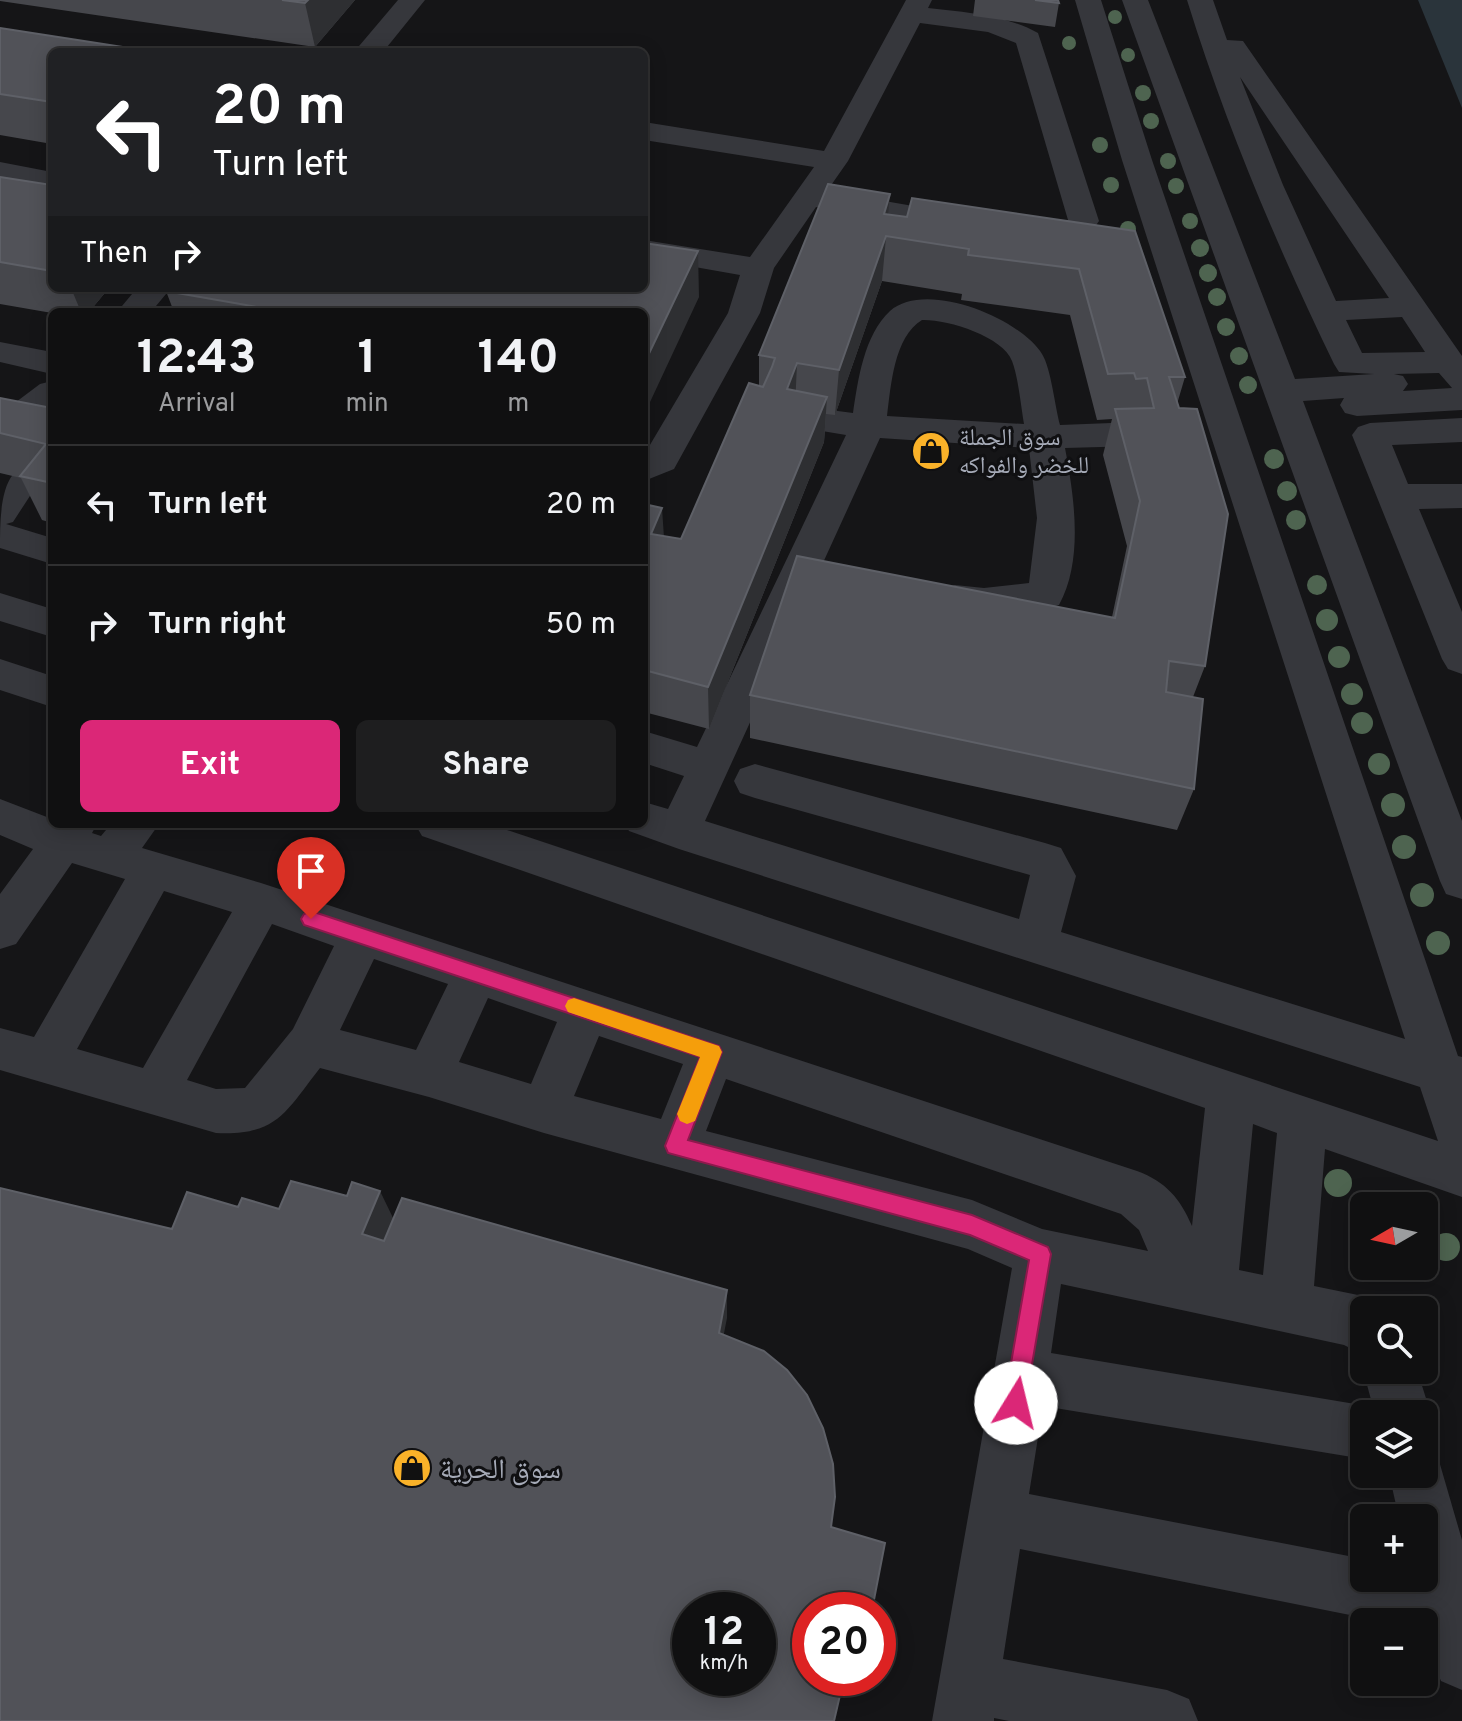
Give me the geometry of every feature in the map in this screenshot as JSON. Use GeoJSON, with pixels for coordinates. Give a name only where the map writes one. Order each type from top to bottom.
{"type":"FeatureCollection","features":[{"type":"Feature","properties":{"kind":"street"},"geometry":{"type":"LineString","coordinates":[[371,48],[412,0]]}},
{"type":"Feature","properties":{"kind":"street"},"geometry":{"type":"LineString","coordinates":[[1088,0],[1179,433],[1451,1075],[1462,1140]]}},
{"type":"Feature","properties":{"kind":"street"},"geometry":{"type":"LineString","coordinates":[[1135,0],[1362,599],[1462,881]]}},
{"type":"Feature","properties":{"kind":"street"},"geometry":{"type":"LineString","coordinates":[[1201,0],[1345,210],[1340,259],[1325,311],[1351,364],[1392,396],[1462,430]]}},
{"type":"Feature","properties":{"kind":"street"},"geometry":{"type":"LineString","coordinates":[[1201,0],[1217,56],[1281,211],[1340,259],[1411,307],[1457,374],[1392,396],[1370,435],[1459,643]]}},
{"type":"Feature","properties":{"kind":"street"},"geometry":{"type":"LineString","coordinates":[[748,409],[744,313],[758,268],[833,161],[916,7],[1018,32],[1028,39],[1084,221],[1067,242],[810,197]]}},
{"type":"Feature","properties":{"kind":"street"},"geometry":{"type":"LineString","coordinates":[[1246,125],[1287,125]]}},
{"type":"Feature","properties":{"kind":"street"},"geometry":{"type":"LineString","coordinates":[[648,132],[833,161]]}},
{"type":"Feature","properties":{"kind":"street"},"geometry":{"type":"LineString","coordinates":[[1263,168],[1315,166]]}},
{"type":"Feature","properties":{"kind":"street"},"geometry":{"type":"LineString","coordinates":[[0,171],[48,180]]}},
{"type":"Feature","properties":{"kind":"street"},"geometry":{"type":"LineString","coordinates":[[1281,211],[1345,210]]}},
{"type":"Feature","properties":{"kind":"street"},"geometry":{"type":"LineString","coordinates":[[648,250],[758,268]]}},
{"type":"Feature","properties":{"kind":"street"},"geometry":{"type":"LineString","coordinates":[[137,308],[151,292]]}},
{"type":"Feature","properties":{"kind":"street"},"geometry":{"type":"LineString","coordinates":[[1325,311],[1411,307]]}},
{"type":"Feature","properties":{"kind":"street"},"geometry":{"type":"LineString","coordinates":[[916,593],[984,602],[1045,595],[1054,567],[1057,514],[1028,356],[1004,333],[955,314],[931,310],[911,312],[895,326],[875,377],[868,426],[817,573],[709,767],[662,825],[1451,1075]]}},
{"type":"Feature","properties":{"kind":"street"},"geometry":{"type":"LineString","coordinates":[[0,352],[48,362]]}},
{"type":"Feature","properties":{"kind":"street"},"geometry":{"type":"LineString","coordinates":[[0,431],[48,395]]}},
{"type":"Feature","properties":{"kind":"street"},"geometry":{"type":"LineString","coordinates":[[1284,399],[1392,396],[1462,399]]}},
{"type":"Feature","properties":{"kind":"street"},"geometry":{"type":"LineString","coordinates":[[648,467],[748,409],[868,426],[1045,437],[1179,433]]}},
{"type":"Feature","properties":{"kind":"street"},"geometry":{"type":"LineString","coordinates":[[0,513],[23,479]]}},
{"type":"Feature","properties":{"kind":"street"},"geometry":{"type":"LineString","coordinates":[[1396,497],[1462,496]]}},
{"type":"Feature","properties":{"kind":"street"},"geometry":{"type":"LineString","coordinates":[[0,535],[48,550]]}},
{"type":"Feature","properties":{"kind":"street"},"geometry":{"type":"LineString","coordinates":[[1423,564],[1462,563]]}},
{"type":"Feature","properties":{"kind":"street"},"geometry":{"type":"LineString","coordinates":[[0,607],[48,622]]}},
{"type":"Feature","properties":{"kind":"street"},"geometry":{"type":"LineString","coordinates":[[0,674],[48,691]]}},
{"type":"Feature","properties":{"kind":"street"},"geometry":{"type":"LineString","coordinates":[[648,748],[709,767]]}},
{"type":"Feature","properties":{"kind":"street"},"geometry":{"type":"LineString","coordinates":[[755,781],[1045,861],[1054,876],[1034,945]]}},
{"type":"Feature","properties":{"kind":"street"},"geometry":{"type":"LineString","coordinates":[[0,816],[133,850],[261,902],[361,937],[1137,1195],[1157,1208],[1196,1285]]}},
{"type":"Feature","properties":{"kind":"street"},"geometry":{"type":"LineString","coordinates":[[449,828],[1462,1173]]}},
{"type":"Feature","properties":{"kind":"street"},"geometry":{"type":"LineString","coordinates":[[0,930],[68,833]]}},
{"type":"Feature","properties":{"kind":"street"},"geometry":{"type":"LineString","coordinates":[[133,850],[22,1055],[216,1111],[250,1111],[260,1106],[310,1044],[361,937]]}},
{"type":"Feature","properties":{"kind":"street"},"geometry":{"type":"LineString","coordinates":[[155,1093],[261,902]]}},
{"type":"Feature","properties":{"kind":"street"},"geometry":{"type":"LineString","coordinates":[[429,1075],[476,973]]}},
{"type":"Feature","properties":{"kind":"street"},"geometry":{"type":"LineString","coordinates":[[544,1111],[586,1010]]}},
{"type":"Feature","properties":{"kind":"street"},"geometry":{"type":"LineString","coordinates":[[310,1044],[429,1075],[544,1111],[972,1225],[1040,1254],[1350,1320]]}},
{"type":"Feature","properties":{"kind":"street"},"geometry":{"type":"LineString","coordinates":[[675,1146],[712,1052]]}},
{"type":"Feature","properties":{"kind":"street"},"geometry":{"type":"LineString","coordinates":[[1196,1285],[1231,1094]]}},
{"type":"Feature","properties":{"kind":"street"},"geometry":{"type":"LineString","coordinates":[[1286,1306],[1303,1118]]}},
{"type":"Feature","properties":{"kind":"street"},"geometry":{"type":"LineString","coordinates":[[1040,1254],[967,1702],[1167,1721]]}},
{"type":"Feature","properties":{"kind":"street"},"geometry":{"type":"LineString","coordinates":[[1020,1375],[1350,1429]]}},
{"type":"Feature","properties":{"kind":"street"},"geometry":{"type":"LineString","coordinates":[[1420,1488],[1462,1660]]}},
{"type":"Feature","properties":{"kind":"street"},"geometry":{"type":"LineString","coordinates":[[997,1516],[1449,1605]]}},
{"type":"Feature","properties":{"kind":"shaded area"},"geometry":{"type":"Polygon","coordinates":[[[1418,0],[1462,0],[1462,108],[1418,0]]]}},
{"type":"Feature","properties":{"kind":"building"},"geometry":{"type":"Polygon","coordinates":[[[0,28],[129,48],[48,48],[48,101],[0,94],[0,28]]]}},
{"type":"Feature","properties":{"kind":"building"},"geometry":{"type":"Polygon","coordinates":[[[0,177],[48,184],[48,270],[0,262],[0,177]]]}},
{"type":"Feature","properties":{"kind":"building"},"geometry":{"type":"Polygon","coordinates":[[[828,184],[890,194],[884,214],[907,217],[912,198],[1135,231],[1185,377],[1169,377],[1179,408],[1197,409],[1228,514],[1205,666],[1169,661],[1166,692],[1203,699],[1194,789],[750,695],[797,556],[1115,618],[1140,501],[1115,409],[1154,408],[1147,378],[1136,379],[1134,373],[1108,374],[1079,269],[968,255],[969,249],[886,236],[839,370],[797,363],[787,389],[827,397],[708,687],[648,671],[648,505],[662,508],[651,534],[681,539],[749,383],[763,387],[772,367],[775,358],[759,355],[828,184]]]}},
{"type":"Feature","properties":{"kind":"building"},"geometry":{"type":"Polygon","coordinates":[[[648,244],[698,251],[648,356],[648,308],[263,308],[172,292],[648,292],[648,244]]]}},
{"type":"Feature","properties":{"kind":"building"},"geometry":{"type":"Polygon","coordinates":[[[0,398],[48,407],[48,482],[20,476],[46,444],[0,433],[0,398]]]}},
{"type":"Feature","properties":{"kind":"building","name":"سوق الحرية"},"geometry":{"type":"Polygon","coordinates":[[[291,1181],[347,1196],[352,1182],[380,1191],[362,1234],[384,1241],[402,1198],[727,1290],[719,1333],[764,1351],[787,1370],[807,1395],[823,1428],[833,1464],[835,1497],[831,1527],[885,1543],[875,1592],[792,1592],[792,1696],[840,1696],[834,1721],[0,1721],[0,1188],[172,1229],[187,1192],[238,1207],[242,1198],[279,1209],[291,1181]]]}},
{"type":"Feature","properties":{"kind":"slow traffic"},"geometry":{"type":"LineString","coordinates":[[574,1006],[712,1052],[687,1114]]}},
{"type":"Feature","properties":{"kind":"place","name":"سوق الجملة للخضر والفواكه"},"geometry":{"type":"Point","coordinates":[931,451]}},
{"type":"Feature","properties":{"kind":"place","name":"سوق الحرية"},"geometry":{"type":"Point","coordinates":[412,1468]}},
{"type":"Feature","properties":{"kind":"route"},"geometry":{"type":"LineString","coordinates":[[311,919],[712,1052],[675,1146],[972,1225],[1040,1254],[1016,1403]]}}]}
